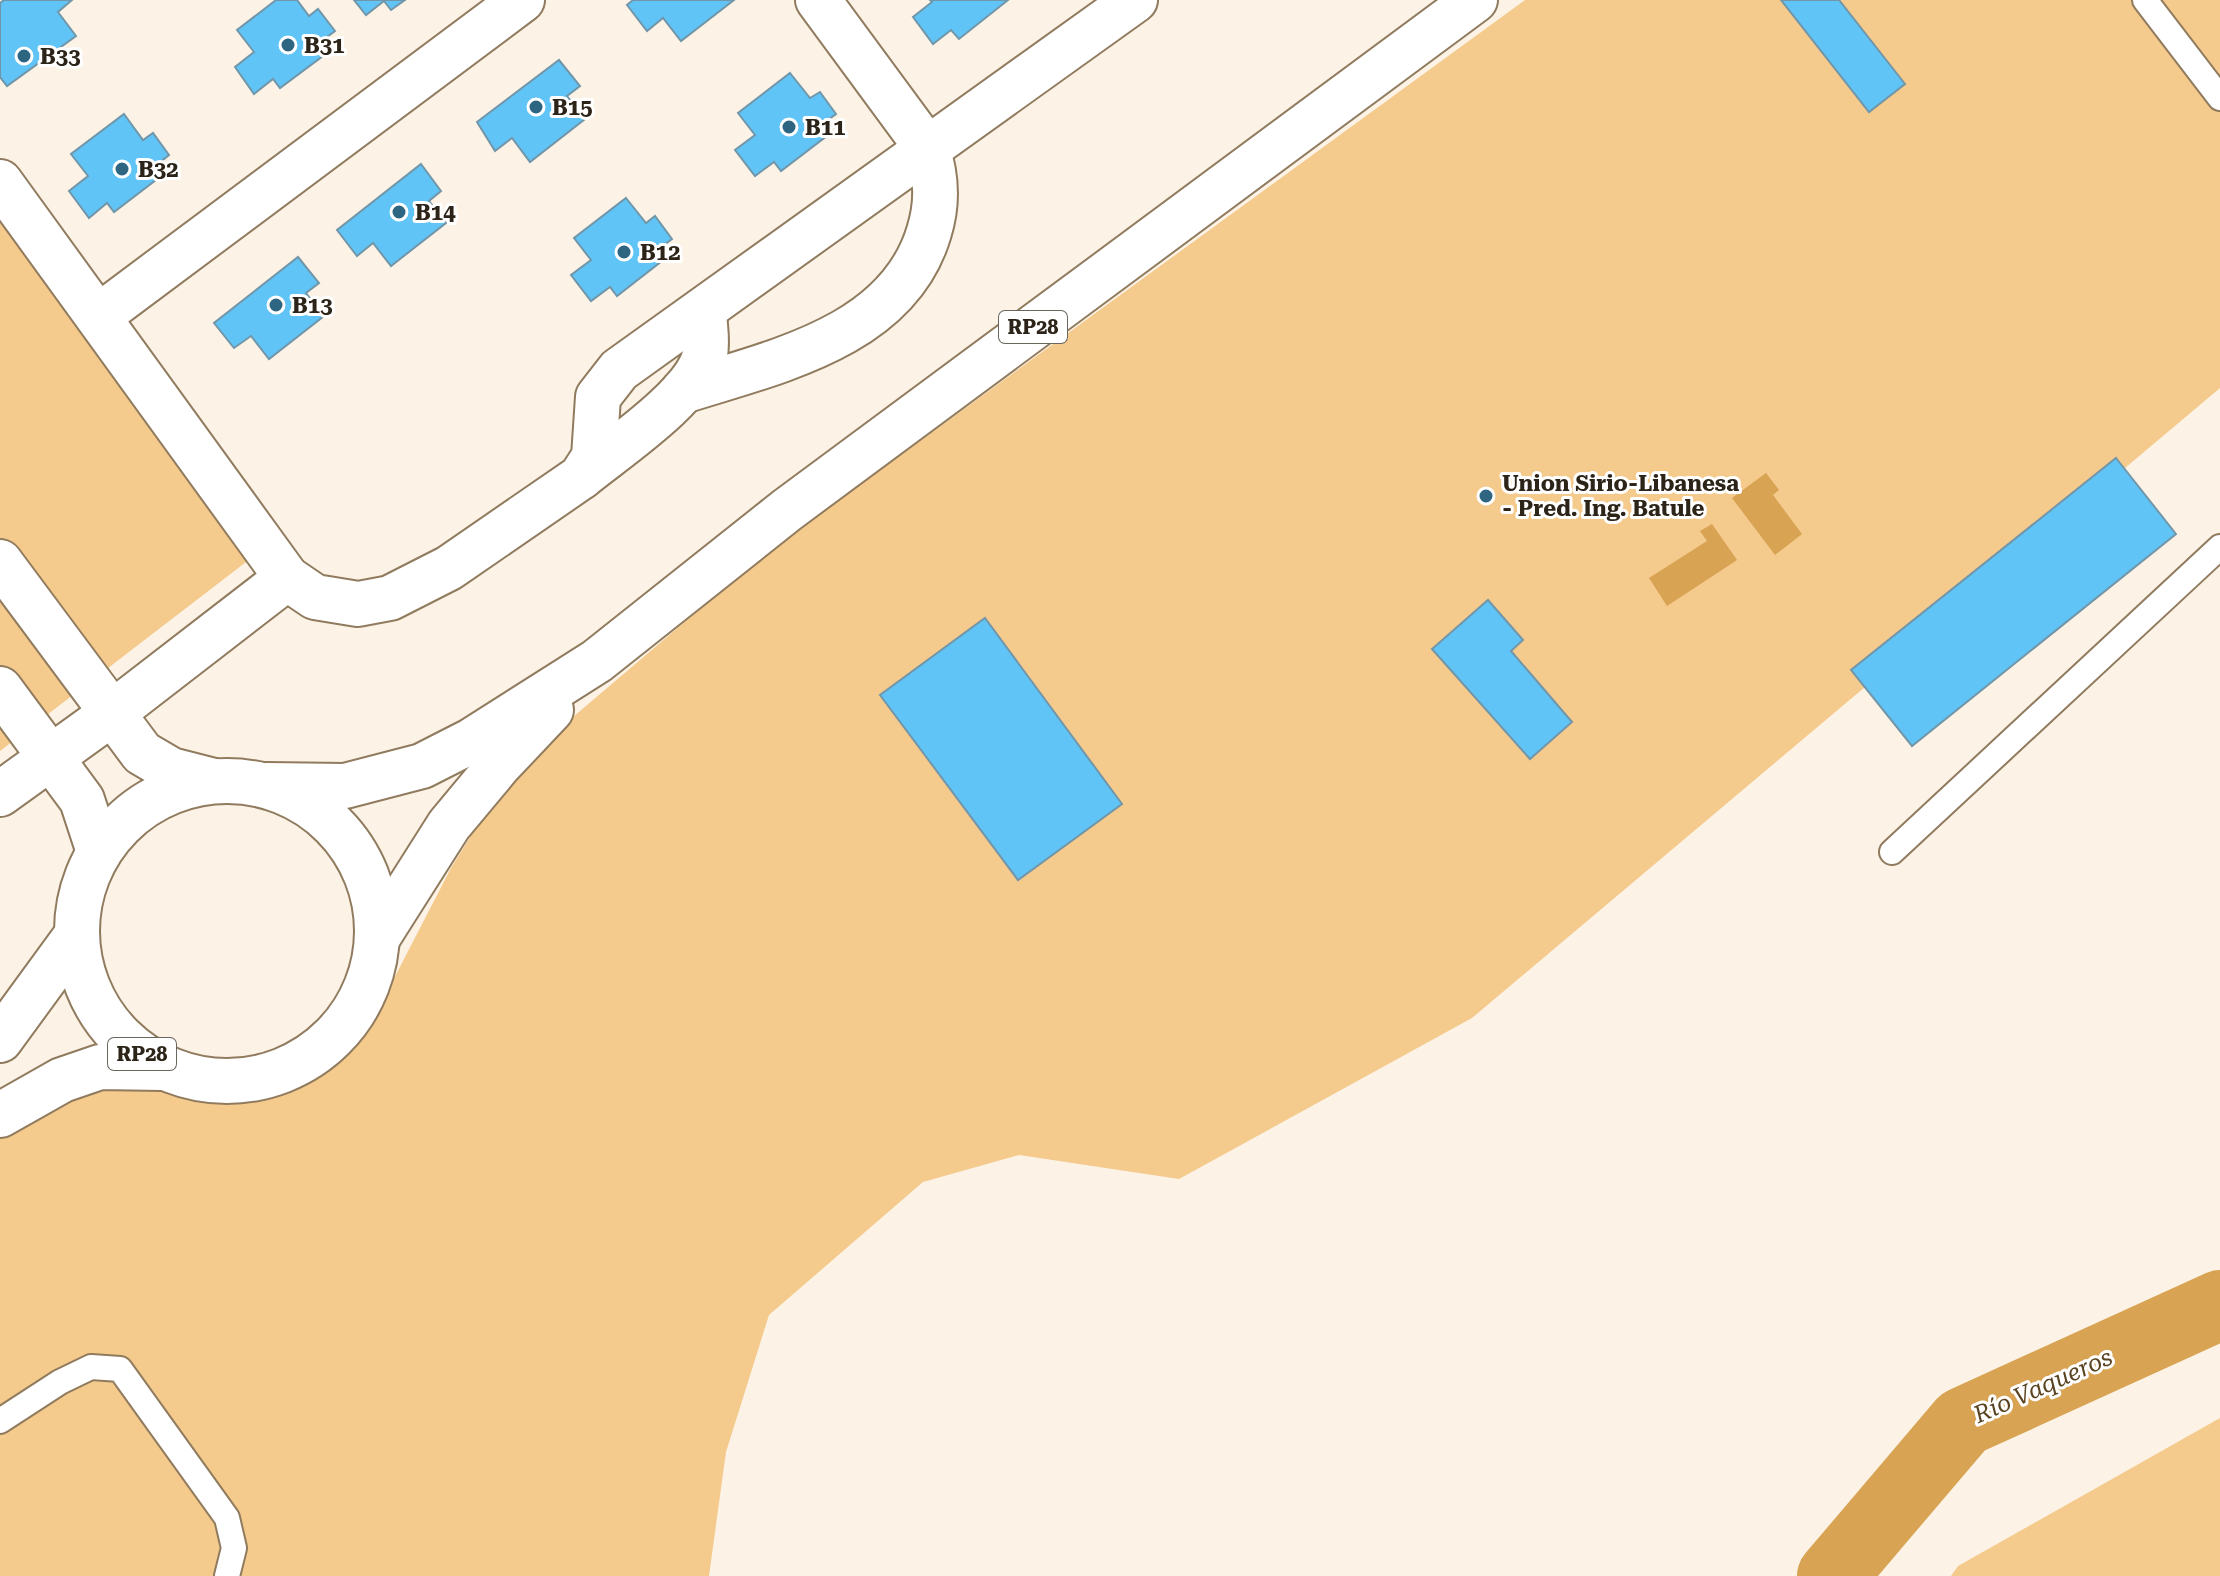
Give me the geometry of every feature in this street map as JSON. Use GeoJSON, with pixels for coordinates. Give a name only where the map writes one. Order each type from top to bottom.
{"type":"FeatureCollection","features":[{"type":"Feature","properties":{"kind":"main road"},"geometry":{"type":"LineString","coordinates":[[99,316],[522,0]]}},
{"type":"Feature","properties":{"kind":"main road"},"geometry":{"type":"LineString","coordinates":[[683,391],[805,352],[857,324],[879,308],[911,275],[925,244],[935,212],[935,172],[927,148],[818,0]]}},
{"type":"Feature","properties":{"kind":"main road"},"geometry":{"type":"LineString","coordinates":[[581,477],[594,457],[598,397],[619,370],[1135,0]]}},
{"type":"Feature","properties":{"kind":"main road","name":"RP28"},"geometry":{"type":"LineString","coordinates":[[163,1068],[128,1045],[101,1014],[83,977],[76,936],[81,892],[99,852],[129,817],[169,792],[214,781],[345,786],[422,766],[471,741],[597,661],[787,510],[1475,0]]}},
{"type":"Feature","properties":{"kind":"main road"},"geometry":{"type":"LineString","coordinates":[[0,182],[287,578],[315,597],[358,604],[390,598],[449,568],[581,477],[683,391],[698,374],[705,352],[704,310]]}},
{"type":"Feature","properties":{"kind":"main road"},"geometry":{"type":"LineString","coordinates":[[0,562],[142,753],[171,770],[214,781]]}},
{"type":"Feature","properties":{"kind":"main road"},"geometry":{"type":"LineString","coordinates":[[0,794],[111,714],[287,578]]}},
{"type":"Feature","properties":{"kind":"main road","name":"RP28"},"geometry":{"type":"LineString","coordinates":[[0,1115],[62,1080],[100,1067],[163,1068],[210,1081],[259,1078],[304,1060],[342,1028],[367,986],[378,937],[449,825],[499,765],[597,661]]}},
{"type":"Feature","properties":{"kind":"main road"},"geometry":{"type":"LineString","coordinates":[[0,689],[82,800],[99,852]]}},
{"type":"Feature","properties":{"kind":"main road","name":"RP28"},"geometry":{"type":"LineString","coordinates":[[267,785],[313,806],[350,842],[371,887],[378,937]]}},
{"type":"Feature","properties":{"kind":"main road","name":"RP28"},"geometry":{"type":"LineString","coordinates":[[0,1040],[76,936]]}},
{"type":"Feature","properties":{"kind":"lane"},"geometry":{"type":"LineString","coordinates":[[2145,0],[2220,98]]}},
{"type":"Feature","properties":{"kind":"lane"},"geometry":{"type":"LineString","coordinates":[[1892,852],[2220,547]]}},
{"type":"Feature","properties":{"kind":"lane"},"geometry":{"type":"LineString","coordinates":[[0,1421],[60,1382],[91,1367],[120,1369],[227,1518],[234,1548],[227,1576]]}},
{"type":"Feature","properties":{"kind":"shaded area"},"geometry":{"type":"Polygon","coordinates":[[[1525,0],[2220,0],[2220,388],[1472,1018],[1179,1179],[1019,1155],[923,1182],[769,1315],[726,1452],[709,1576],[0,1576],[0,1138],[74,1088],[146,1081],[189,1093],[265,1096],[329,1069],[372,1021],[451,868],[490,805],[573,717],[761,557],[1525,0]]]}},
{"type":"Feature","properties":{"kind":"shaded area"},"geometry":{"type":"Polygon","coordinates":[[[0,219],[250,559],[0,751],[0,219]]]}},
{"type":"Feature","properties":{"kind":"shaded area"},"geometry":{"type":"Polygon","coordinates":[[[1766,473],[1779,490],[1773,495],[1802,534],[1775,555],[1732,498],[1766,473]]]}},
{"type":"Feature","properties":{"kind":"shaded area"},"geometry":{"type":"Polygon","coordinates":[[[1712,524],[1737,560],[1667,606],[1649,578],[1707,541],[1700,531],[1712,524]]]}},
{"type":"Feature","properties":{"kind":"shaded area"},"geometry":{"type":"Polygon","coordinates":[[[2220,1418],[2220,1576],[1951,1576],[1958,1566],[2220,1418]]]}},
{"type":"Feature","properties":{"kind":"building","name":"B33"},"geometry":{"type":"Polygon","coordinates":[[[4,0],[72,0],[58,12],[76,36],[7,86],[0,77],[0,3],[4,0]]]}},
{"type":"Feature","properties":{"kind":"building","name":"B31"},"geometry":{"type":"Polygon","coordinates":[[[276,0],[297,0],[309,16],[318,9],[335,31],[323,40],[331,50],[280,88],[273,79],[254,94],[235,67],[254,52],[237,30],[276,0]]]}},
{"type":"Feature","properties":{"kind":"building"},"geometry":{"type":"Polygon","coordinates":[[[354,0],[405,0],[391,10],[384,1],[366,15],[354,0]]]}},
{"type":"Feature","properties":{"kind":"building"},"geometry":{"type":"Polygon","coordinates":[[[633,0],[734,0],[681,41],[663,18],[647,31],[627,5],[633,0]]]}},
{"type":"Feature","properties":{"kind":"building"},"geometry":{"type":"Polygon","coordinates":[[[930,0],[1008,0],[959,39],[951,30],[933,44],[913,17],[932,2],[930,0]]]}},
{"type":"Feature","properties":{"kind":"building"},"geometry":{"type":"Polygon","coordinates":[[[1781,0],[1839,0],[1905,84],[1869,112],[1781,0]]]}},
{"type":"Feature","properties":{"kind":"building","name":"B15"},"geometry":{"type":"Polygon","coordinates":[[[559,60],[580,86],[567,96],[585,119],[530,162],[512,138],[495,151],[477,122],[559,60]]]}},
{"type":"Feature","properties":{"kind":"building","name":"B11"},"geometry":{"type":"Polygon","coordinates":[[[790,73],[810,98],[820,92],[836,114],[824,123],[832,132],[781,171],[774,162],[755,176],[735,150],[755,135],[738,113],[790,73]]]}},
{"type":"Feature","properties":{"kind":"building","name":"B32"},"geometry":{"type":"Polygon","coordinates":[[[124,114],[143,140],[153,133],[169,155],[158,164],[165,173],[114,212],[107,203],[89,218],[69,191],[88,176],[71,154],[124,114]]]}},
{"type":"Feature","properties":{"kind":"building","name":"B14"},"geometry":{"type":"Polygon","coordinates":[[[421,164],[441,191],[429,201],[446,223],[391,266],[373,243],[357,256],[337,230],[421,164]]]}},
{"type":"Feature","properties":{"kind":"building","name":"B12"},"geometry":{"type":"Polygon","coordinates":[[[626,198],[646,223],[655,216],[672,239],[660,248],[667,257],[617,296],[610,287],[591,301],[571,275],[591,260],[574,238],[626,198]]]}},
{"type":"Feature","properties":{"kind":"building","name":"B13"},"geometry":{"type":"Polygon","coordinates":[[[298,257],[319,283],[306,293],[324,316],[269,359],[251,336],[234,348],[214,323],[298,257]]]}},
{"type":"Feature","properties":{"kind":"building"},"geometry":{"type":"Polygon","coordinates":[[[2116,458],[2176,534],[1912,746],[1851,670],[2116,458]]]}},
{"type":"Feature","properties":{"kind":"building"},"geometry":{"type":"Polygon","coordinates":[[[1488,600],[1523,640],[1511,651],[1572,722],[1530,759],[1432,649],[1488,600]]]}},
{"type":"Feature","properties":{"kind":"building"},"geometry":{"type":"Polygon","coordinates":[[[985,618],[1122,804],[1018,880],[880,695],[985,618]]]}},
{"type":"Feature","properties":{"kind":"waterway","name":"Río Vaqueros"},"geometry":{"type":"LineString","coordinates":[[1832,1576],[1963,1422],[2220,1305]]}},
{"type":"Feature","properties":{"kind":"place","name":"B31"},"geometry":{"type":"Point","coordinates":[288,45]}},
{"type":"Feature","properties":{"kind":"place","name":"B33"},"geometry":{"type":"Point","coordinates":[24,56]}},
{"type":"Feature","properties":{"kind":"place","name":"B15"},"geometry":{"type":"Point","coordinates":[536,107]}},
{"type":"Feature","properties":{"kind":"place","name":"B11"},"geometry":{"type":"Point","coordinates":[789,127]}},
{"type":"Feature","properties":{"kind":"place","name":"B32"},"geometry":{"type":"Point","coordinates":[122,169]}},
{"type":"Feature","properties":{"kind":"place","name":"B14"},"geometry":{"type":"Point","coordinates":[399,212]}},
{"type":"Feature","properties":{"kind":"place","name":"B12"},"geometry":{"type":"Point","coordinates":[624,252]}},
{"type":"Feature","properties":{"kind":"place","name":"B13"},"geometry":{"type":"Point","coordinates":[276,305]}},
{"type":"Feature","properties":{"kind":"place","name":"Union Sirio-Libanesa - Pred. Ing. Batule"},"geometry":{"type":"Point","coordinates":[1486,496]}}]}
